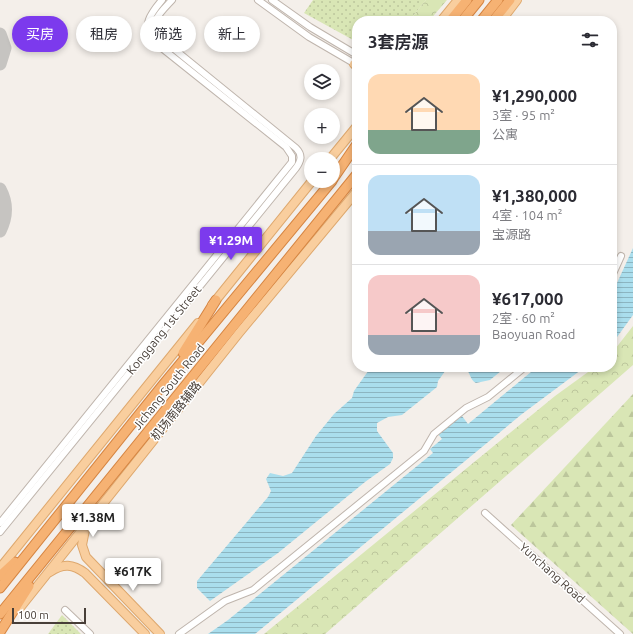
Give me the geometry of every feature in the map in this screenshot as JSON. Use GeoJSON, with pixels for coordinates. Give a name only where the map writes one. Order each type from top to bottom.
{"type":"FeatureCollection","features":[{"type":"Feature","properties":{"kind":"highway"},"geometry":{"type":"LineString","coordinates":[[454,16],[467,0]]}},
{"type":"Feature","properties":{"kind":"highway"},"geometry":{"type":"LineString","coordinates":[[466,16],[479,0]]}},
{"type":"Feature","properties":{"kind":"highway"},"geometry":{"type":"LineString","coordinates":[[484,16],[498,0]]}},
{"type":"Feature","properties":{"kind":"highway"},"geometry":{"type":"LineString","coordinates":[[497,16],[510,0]]}},
{"type":"Feature","properties":{"kind":"highway"},"geometry":{"type":"LineString","coordinates":[[340,168],[352,151]]}},
{"type":"Feature","properties":{"kind":"highway","name":"Jichang South Road"},"geometry":{"type":"LineString","coordinates":[[340,170],[352,156]]}},
{"type":"Feature","properties":{"kind":"highway","name":"Jichang South Road"},"geometry":{"type":"LineString","coordinates":[[0,614],[352,181]]}},
{"type":"Feature","properties":{"kind":"highway","name":"Jichang South Road"},"geometry":{"type":"LineString","coordinates":[[0,588],[162,386],[325,188]]}},
{"type":"Feature","properties":{"kind":"highway"},"geometry":{"type":"LineString","coordinates":[[162,386],[216,300]]}},
{"type":"Feature","properties":{"kind":"highway"},"geometry":{"type":"LineString","coordinates":[[0,576],[44,533]]}},
{"type":"Feature","properties":{"kind":"highway"},"geometry":{"type":"LineString","coordinates":[[0,633],[58,543]]}},
{"type":"Feature","properties":{"kind":"main road"},"geometry":{"type":"LineString","coordinates":[[445,16],[458,0]]}},
{"type":"Feature","properties":{"kind":"main road"},"geometry":{"type":"LineString","coordinates":[[505,16],[517,0]]}},
{"type":"Feature","properties":{"kind":"main road"},"geometry":{"type":"LineString","coordinates":[[336,152],[352,132]]}},
{"type":"Feature","properties":{"kind":"main road"},"geometry":{"type":"LineString","coordinates":[[340,147],[352,136]]}},
{"type":"Feature","properties":{"kind":"main road"},"geometry":{"type":"LineString","coordinates":[[0,568],[306,188]]}},
{"type":"Feature","properties":{"kind":"main road","name":"机场南路辅路"},"geometry":{"type":"LineString","coordinates":[[0,633],[39,582],[239,333],[352,197]]}},
{"type":"Feature","properties":{"kind":"main road"},"geometry":{"type":"LineString","coordinates":[[94,513],[85,528],[82,540],[84,553],[92,564],[160,634]]}},
{"type":"Feature","properties":{"kind":"main road"},"geometry":{"type":"LineString","coordinates":[[92,564],[86,562],[82,564],[82,568],[85,573],[145,634]]}},
{"type":"Feature","properties":{"kind":"main road"},"geometry":{"type":"LineString","coordinates":[[39,582],[54,570],[64,565],[72,566],[85,573]]}},
{"type":"Feature","properties":{"kind":"street","name":"Konggang 1st Street"},"geometry":{"type":"LineString","coordinates":[[0,523],[292,162],[292,156],[286,147],[153,41],[148,34],[148,20],[152,12],[162,0]]}},
{"type":"Feature","properties":{"kind":"street","name":"Konggang 1st Street"},"geometry":{"type":"LineString","coordinates":[[0,532],[296,168],[300,160],[301,154],[296,148],[158,36],[154,27],[155,21],[172,0]]}},
{"type":"Feature","properties":{"kind":"street"},"geometry":{"type":"LineString","coordinates":[[258,0],[309,37],[352,63]]}},
{"type":"Feature","properties":{"kind":"street"},"geometry":{"type":"LineString","coordinates":[[272,0],[310,27],[352,51]]}},
{"type":"Feature","properties":{"kind":"street"},"geometry":{"type":"LineString","coordinates":[[617,265],[621,256]]}},
{"type":"Feature","properties":{"kind":"street"},"geometry":{"type":"LineString","coordinates":[[179,634],[225,601],[253,590],[424,450],[434,434],[466,408],[488,397],[519,372]]}},
{"type":"Feature","properties":{"kind":"street","name":"Yunchang Road"},"geometry":{"type":"LineString","coordinates":[[485,513],[620,634]]}},
{"type":"Feature","properties":{"kind":"street"},"geometry":{"type":"LineString","coordinates":[[65,610],[90,634]]}},
{"type":"Feature","properties":{"kind":"green space"},"geometry":{"type":"Polygon","coordinates":[[[313,0],[426,0],[413,16],[352,16],[352,39],[304,13],[313,0]]]}},
{"type":"Feature","properties":{"kind":"green space"},"geometry":{"type":"Polygon","coordinates":[[[426,0],[447,0],[433,16],[413,16],[426,0]]]}},
{"type":"Feature","properties":{"kind":"green space"},"geometry":{"type":"Polygon","coordinates":[[[633,326],[633,365],[325,634],[264,634],[555,396],[588,372],[617,372],[617,347],[633,326]]]}},
{"type":"Feature","properties":{"kind":"green space"},"geometry":{"type":"Polygon","coordinates":[[[633,394],[633,634],[511,525],[633,394]]]}},
{"type":"Feature","properties":{"kind":"green space"},"geometry":{"type":"Polygon","coordinates":[[[62,615],[81,634],[48,634],[62,615]]]}},
{"type":"Feature","properties":{"kind":"water"},"geometry":{"type":"Polygon","coordinates":[[[633,248],[633,315],[617,337],[617,283],[633,248]]]}},
{"type":"Feature","properties":{"kind":"water"},"geometry":{"type":"Polygon","coordinates":[[[367,372],[444,372],[438,381],[437,387],[402,415],[388,417],[377,423],[377,431],[393,453],[393,458],[390,464],[365,482],[278,553],[210,601],[197,588],[197,581],[268,497],[271,491],[266,479],[270,473],[283,476],[292,473],[316,436],[334,414],[352,398],[354,391],[367,372]]]}},
{"type":"Feature","properties":{"kind":"water"},"geometry":{"type":"Polygon","coordinates":[[[468,372],[500,372],[490,380],[476,383],[472,380],[468,372]]]}},
{"type":"Feature","properties":{"kind":"water"},"geometry":{"type":"Polygon","coordinates":[[[531,372],[578,372],[522,414],[255,634],[208,634],[228,620],[433,453],[430,449],[442,439],[438,434],[462,416],[468,424],[531,372]]]}},
{"type":"Feature","properties":{"kind":"taxiway"},"geometry":{"type":"LineString","coordinates":[[0,34],[5,48],[0,64]]}},
{"type":"Feature","properties":{"kind":"taxiway"},"geometry":{"type":"LineString","coordinates":[[0,189],[5,204],[5,215],[0,231]]}}]}
